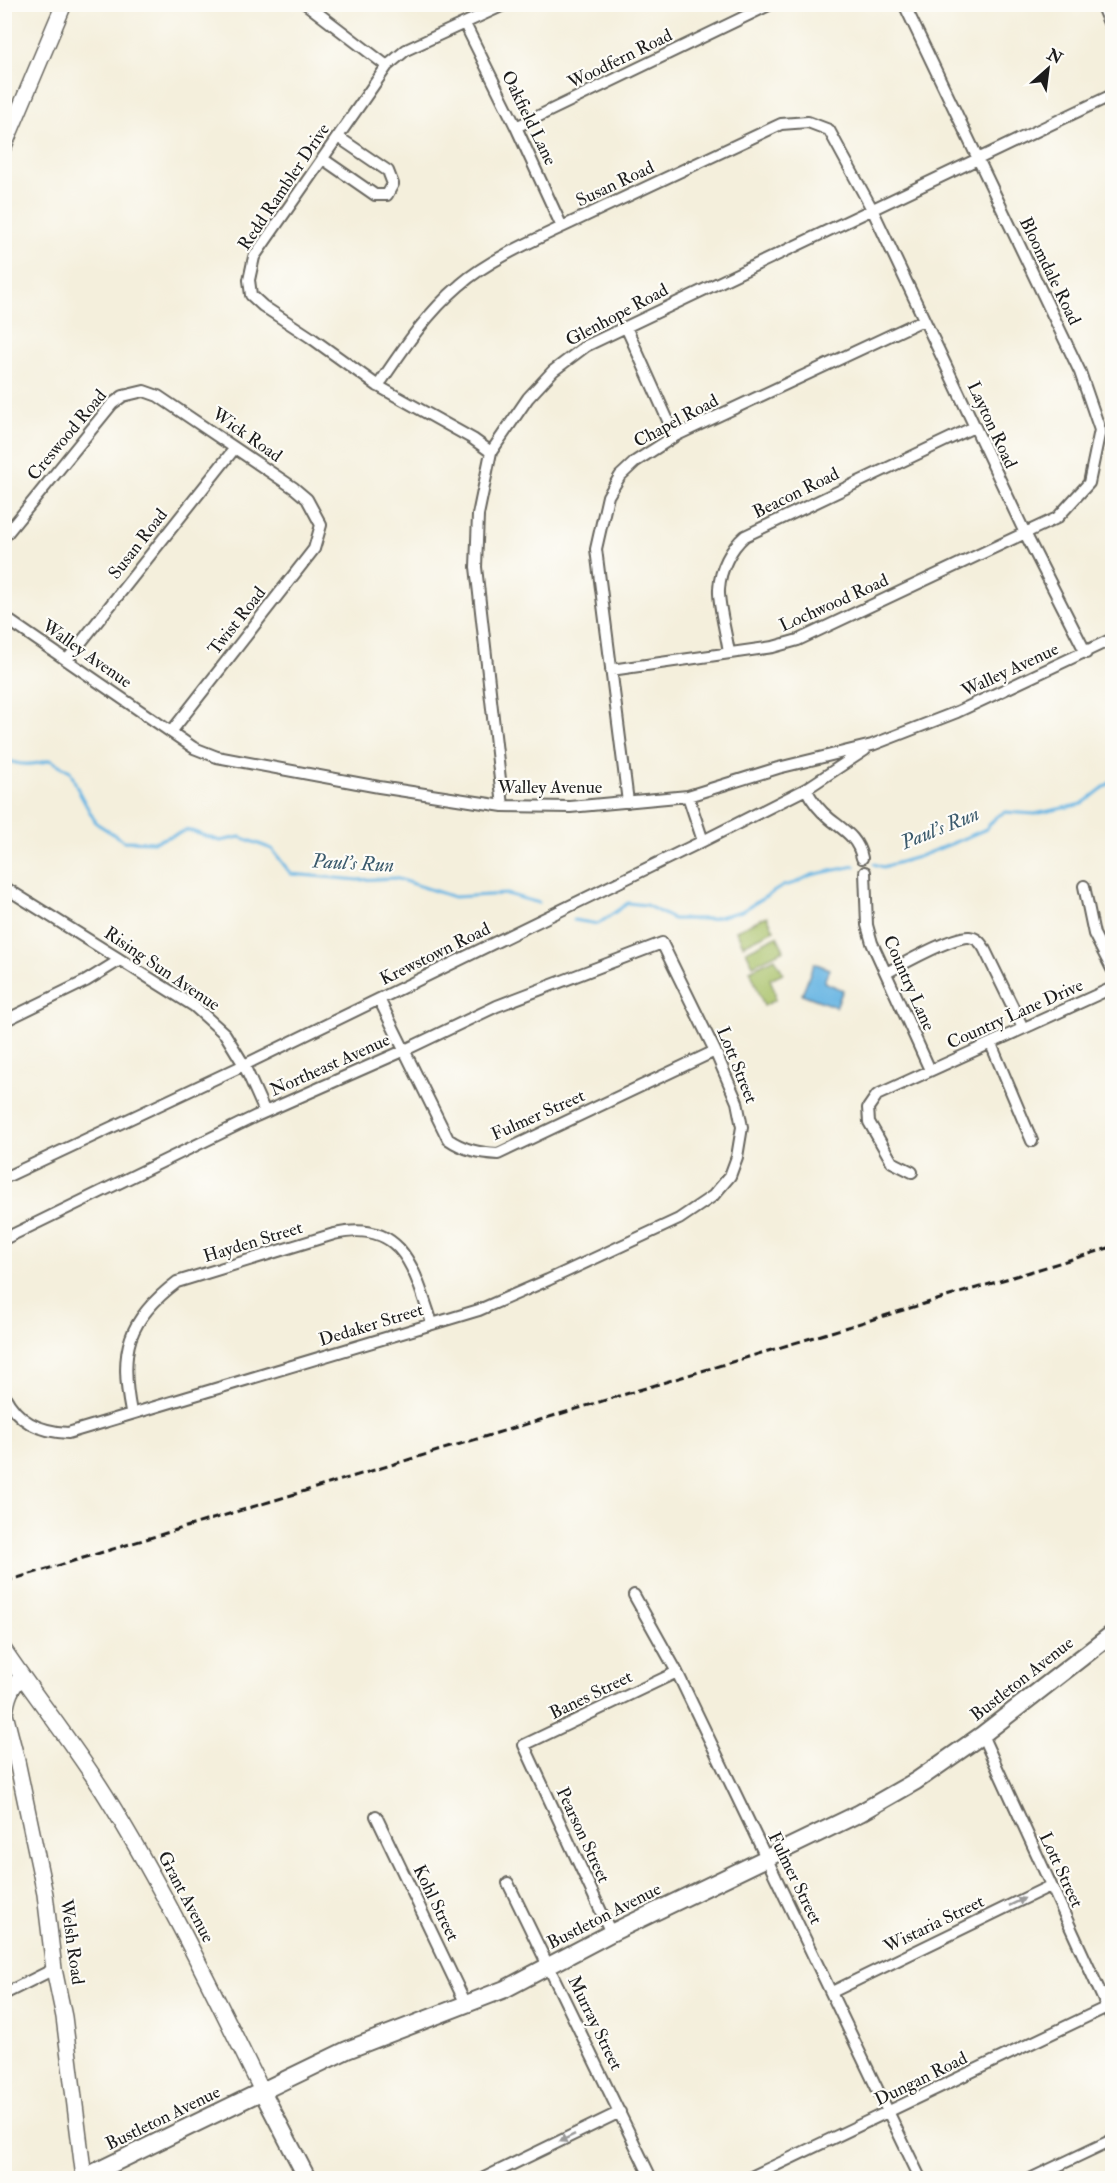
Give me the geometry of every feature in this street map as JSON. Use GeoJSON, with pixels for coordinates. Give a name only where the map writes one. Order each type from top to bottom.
{"type":"FeatureCollection","features":[{"type":"Feature","properties":{"kind":"main road"},"geometry":{"type":"LineString","coordinates":[[4,146],[64,4]]}},
{"type":"Feature","properties":{"kind":"main road","name":"Bustleton Avenue"},"geometry":{"type":"LineString","coordinates":[[83,2178],[347,2050],[411,2023],[505,1989],[611,1933],[890,1796],[916,1781],[982,1735],[1113,1634]]}},
{"type":"Feature","properties":{"kind":"main road","name":"Grant Avenue"},"geometry":{"type":"LineString","coordinates":[[4,1650],[93,1776],[145,1861],[185,1934],[307,2178]]}},
{"type":"Feature","properties":{"kind":"main road","name":"Welsh Road"},"geometry":{"type":"LineString","coordinates":[[22,1677],[11,1689],[5,1712],[45,1894],[54,1969],[64,2017],[83,2178]]}},
{"type":"Feature","properties":{"kind":"street"},"geometry":{"type":"LineString","coordinates":[[306,4],[387,66]]}},
{"type":"Feature","properties":{"kind":"street","name":"Redd Rambler Drive"},"geometry":{"type":"LineString","coordinates":[[491,452],[473,439],[378,387],[263,306],[251,295],[249,280],[254,257],[387,66],[406,50],[506,4]]}},
{"type":"Feature","properties":{"kind":"street","name":"Woodfern Road"},"geometry":{"type":"LineString","coordinates":[[516,127],[771,4]]}},
{"type":"Feature","properties":{"kind":"street","name":"Bloomdale Road"},"geometry":{"type":"LineString","coordinates":[[904,4],[1080,372],[1100,430],[1089,483],[1057,518],[1024,533]]}},
{"type":"Feature","properties":{"kind":"street"},"geometry":{"type":"LineString","coordinates":[[1101,4],[1113,30]]}},
{"type":"Feature","properties":{"kind":"street","name":"Oakfield Lane"},"geometry":{"type":"LineString","coordinates":[[465,24],[562,227]]}},
{"type":"Feature","properties":{"kind":"street","name":"Glenhope Road"},"geometry":{"type":"LineString","coordinates":[[503,806],[476,567],[478,514],[491,452],[528,398],[553,371],[586,346],[1113,95]]}},
{"type":"Feature","properties":{"kind":"street","name":"Susan Road"},"geometry":{"type":"LineString","coordinates":[[378,387],[430,312],[462,283],[486,266],[562,227],[780,124],[808,122],[828,130],[872,208]]}},
{"type":"Feature","properties":{"kind":"street"},"geometry":{"type":"LineString","coordinates":[[323,159],[375,195],[387,195],[393,184],[388,171],[338,136]]}},
{"type":"Feature","properties":{"kind":"street","name":"Layton Road"},"geometry":{"type":"LineString","coordinates":[[872,208],[1024,533],[1086,653]]}},
{"type":"Feature","properties":{"kind":"street","name":"Chapel Road"},"geometry":{"type":"LineString","coordinates":[[628,802],[596,549],[608,496],[620,476],[636,461],[675,436],[923,320]]}},
{"type":"Feature","properties":{"kind":"street"},"geometry":{"type":"LineString","coordinates":[[626,327],[675,436]]}},
{"type":"Feature","properties":{"kind":"street","name":"Wick Road"},"geometry":{"type":"LineString","coordinates":[[139,392],[144,391],[174,405],[294,488],[307,499],[321,525]]}},
{"type":"Feature","properties":{"kind":"street","name":"Creswood Road"},"geometry":{"type":"LineString","coordinates":[[4,537],[112,404],[123,396],[139,392]]}},
{"type":"Feature","properties":{"kind":"street","name":"Beacon Road"},"geometry":{"type":"LineString","coordinates":[[729,654],[719,589],[726,561],[739,542],[746,536],[974,427]]}},
{"type":"Feature","properties":{"kind":"street","name":"Susan Road"},"geometry":{"type":"LineString","coordinates":[[67,660],[235,448]]}},
{"type":"Feature","properties":{"kind":"street","name":"Twist Road"},"geometry":{"type":"LineString","coordinates":[[171,732],[314,549],[321,525]]}},
{"type":"Feature","properties":{"kind":"street","name":"Lochwood Road"},"geometry":{"type":"LineString","coordinates":[[611,670],[773,647],[798,640],[1024,533]]}},
{"type":"Feature","properties":{"kind":"street","name":"Walley Avenue"},"geometry":{"type":"LineString","coordinates":[[4,617],[194,748],[217,757],[379,787],[503,806],[570,807],[688,796],[778,768],[872,745],[957,712],[1113,639]]}},
{"type":"Feature","properties":{"kind":"street","name":"Krewstown Road"},"geometry":{"type":"LineString","coordinates":[[4,1178],[244,1065],[703,841],[806,789],[872,745]]}},
{"type":"Feature","properties":{"kind":"street"},"geometry":{"type":"LineString","coordinates":[[806,789],[814,804],[828,818],[852,835],[859,846],[862,858]]}},
{"type":"Feature","properties":{"kind":"street"},"geometry":{"type":"LineString","coordinates":[[688,796],[703,841]]}},
{"type":"Feature","properties":{"kind":"street","name":"Country Lane"},"geometry":{"type":"LineString","coordinates":[[865,872],[867,925],[872,943],[930,1070]]}},
{"type":"Feature","properties":{"kind":"street"},"geometry":{"type":"LineString","coordinates":[[1084,886],[1094,934],[1113,969]]}},
{"type":"Feature","properties":{"kind":"street","name":"Rising Sun Avenue"},"geometry":{"type":"LineString","coordinates":[[4,887],[194,1006],[225,1034],[244,1065],[265,1112]]}},
{"type":"Feature","properties":{"kind":"street"},"geometry":{"type":"LineString","coordinates":[[886,973],[935,948],[968,937],[978,940],[1023,1028]]}},
{"type":"Feature","properties":{"kind":"street","name":"Northeast Avenue"},"geometry":{"type":"LineString","coordinates":[[4,1239],[265,1112],[403,1051],[497,1006],[662,943],[670,956]]}},
{"type":"Feature","properties":{"kind":"street","name":"Lott Street"},"geometry":{"type":"LineString","coordinates":[[670,956],[716,1051],[737,1102],[742,1127],[737,1157],[730,1176],[720,1188]]}},
{"type":"Feature","properties":{"kind":"street"},"geometry":{"type":"LineString","coordinates":[[4,1021],[86,981],[120,960]]}},
{"type":"Feature","properties":{"kind":"street","name":"Country Lane Drive"},"geometry":{"type":"LineString","coordinates":[[912,1172],[892,1162],[869,1122],[868,1108],[877,1095],[1113,988]]}},
{"type":"Feature","properties":{"kind":"street","name":"Fulmer Street"},"geometry":{"type":"LineString","coordinates":[[379,999],[448,1139],[470,1150],[498,1154],[716,1051]]}},
{"type":"Feature","properties":{"kind":"street"},"geometry":{"type":"LineString","coordinates":[[991,1044],[1032,1141]]}},
{"type":"Feature","properties":{"kind":"street","name":"Dedaker Street"},"geometry":{"type":"LineString","coordinates":[[4,1395],[22,1419],[47,1431],[68,1433],[131,1412],[478,1310],[659,1228],[701,1206],[720,1188]]}},
{"type":"Feature","properties":{"kind":"street","name":"Hayden Street"},"geometry":{"type":"LineString","coordinates":[[131,1412],[125,1382],[130,1335],[158,1297],[177,1282],[334,1234],[351,1230],[370,1231],[399,1247],[415,1275],[432,1323]]}},
{"type":"Feature","properties":{"kind":"street","name":"Fulmer Street"},"geometry":{"type":"LineString","coordinates":[[634,1595],[677,1672],[920,2178]]}},
{"type":"Feature","properties":{"kind":"street","name":"Banes Street"},"geometry":{"type":"LineString","coordinates":[[526,1750],[524,1745],[677,1672]]}},
{"type":"Feature","properties":{"kind":"street","name":"Lott Street"},"geometry":{"type":"LineString","coordinates":[[982,1735],[1113,2018]]}},
{"type":"Feature","properties":{"kind":"street","name":"Pearson Street"},"geometry":{"type":"LineString","coordinates":[[526,1750],[611,1933]]}},
{"type":"Feature","properties":{"kind":"street","name":"Kohl Street"},"geometry":{"type":"LineString","coordinates":[[376,1816],[466,2004]]}},
{"type":"Feature","properties":{"kind":"street","name":"Murray Street"},"geometry":{"type":"LineString","coordinates":[[508,1883],[651,2178]]}},
{"type":"Feature","properties":{"kind":"street","name":"Wistaria Street"},"geometry":{"type":"LineString","coordinates":[[832,1992],[1050,1886]]}},
{"type":"Feature","properties":{"kind":"street"},"geometry":{"type":"LineString","coordinates":[[4,1994],[54,1969]]}},
{"type":"Feature","properties":{"kind":"street","name":"Dungan Road"},"geometry":{"type":"LineString","coordinates":[[749,2178],[1107,2007]]}},
{"type":"Feature","properties":{"kind":"street"},"geometry":{"type":"LineString","coordinates":[[484,2178],[620,2112]]}},
{"type":"Feature","properties":{"kind":"street"},"geometry":{"type":"LineString","coordinates":[[1032,2178],[1113,2140]]}},
{"type":"Feature","properties":{"kind":"green space"},"geometry":{"type":"Polygon","coordinates":[[[767,916],[774,930],[743,945],[736,930],[767,916]]]}},
{"type":"Feature","properties":{"kind":"green space"},"geometry":{"type":"Polygon","coordinates":[[[777,936],[784,950],[753,965],[746,951],[777,936]]]}},
{"type":"Feature","properties":{"kind":"green space"},"geometry":{"type":"Polygon","coordinates":[[[775,958],[783,973],[770,979],[775,992],[775,1000],[764,1006],[750,970],[775,958]]]}},
{"type":"Feature","properties":{"kind":"water"},"geometry":{"type":"Polygon","coordinates":[[[814,963],[829,969],[824,982],[843,990],[836,1007],[802,994],[814,963]]]}},
{"type":"Feature","properties":{"kind":"waterway","name":"Paul's Run"},"geometry":{"type":"LineString","coordinates":[[4,758],[15,763],[27,764],[50,760],[70,771],[96,823],[124,841],[154,842],[188,830],[220,841],[240,837],[272,849],[291,874],[358,880],[395,878],[454,897],[507,894],[539,903]]}},
{"type":"Feature","properties":{"kind":"waterway","name":"Paul's Run"},"geometry":{"type":"LineString","coordinates":[[874,864],[883,867],[918,857],[986,829],[996,817],[1005,812],[1035,814],[1082,804],[1112,781]]}},
{"type":"Feature","properties":{"kind":"waterway","name":"Paul's Run"},"geometry":{"type":"LineString","coordinates":[[574,920],[598,924],[628,903],[646,905],[673,919],[710,919],[742,911],[783,886],[811,875],[855,866]]}},
{"type":"Feature","properties":{"kind":"railway"},"geometry":{"type":"LineString","coordinates":[[4,1582],[1112,1247]]}}]}
